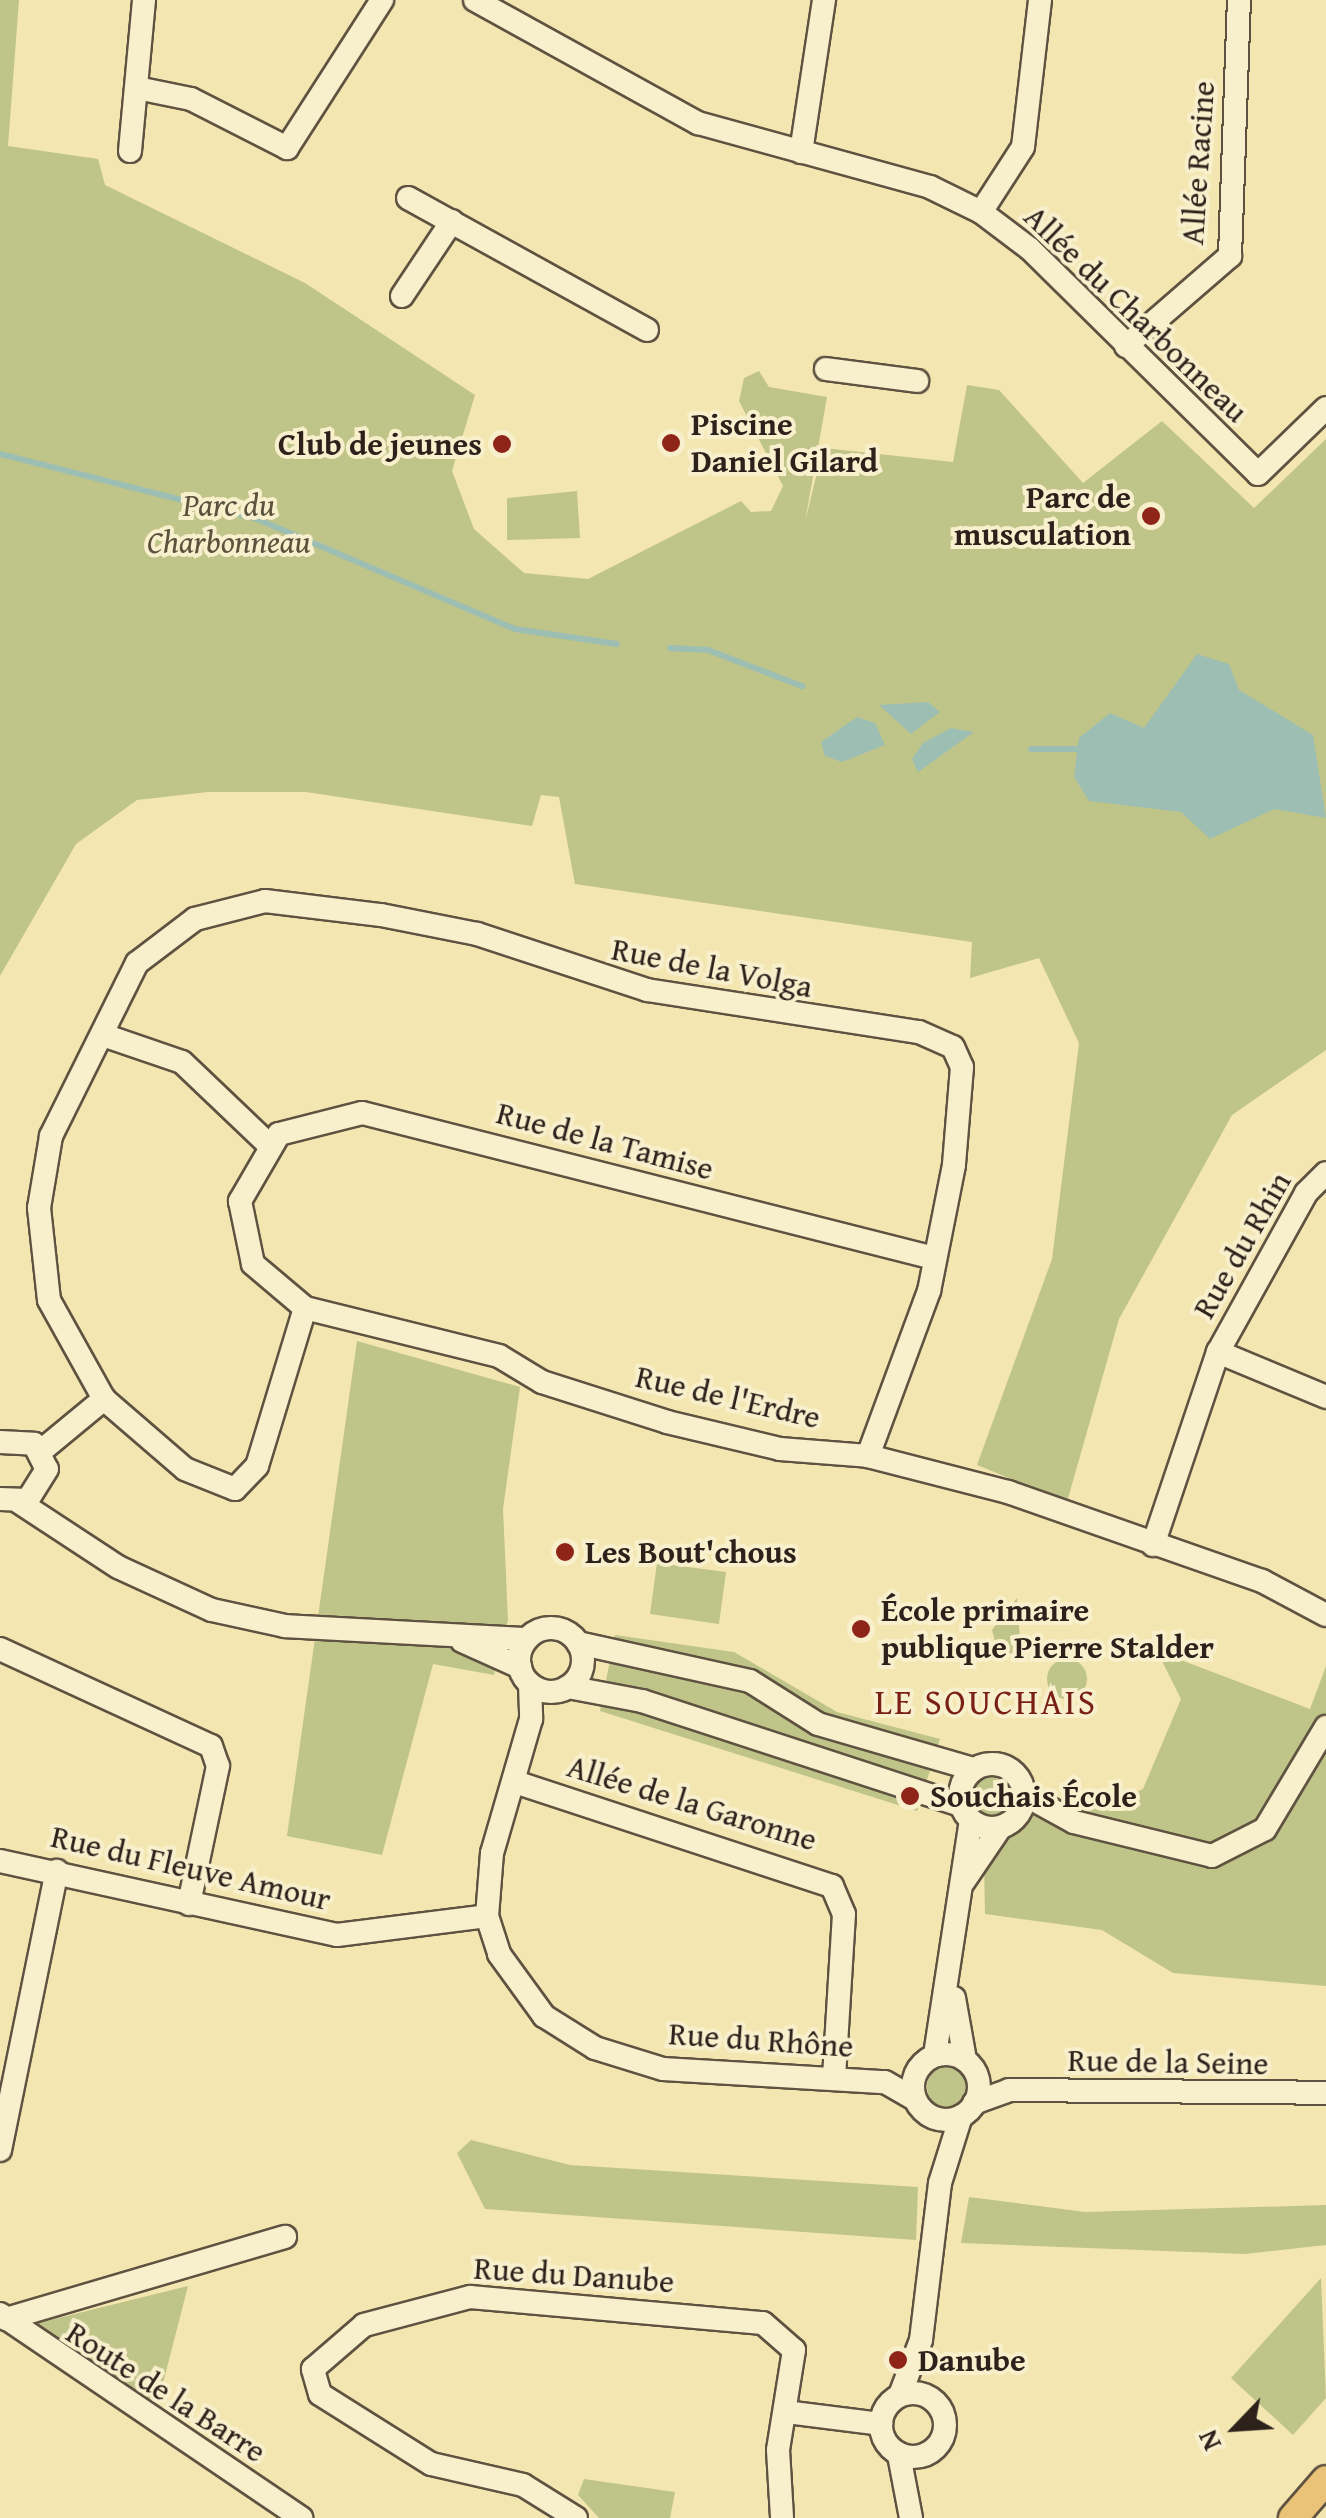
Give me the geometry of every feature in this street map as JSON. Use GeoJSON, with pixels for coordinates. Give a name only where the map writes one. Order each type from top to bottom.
{"type":"FeatureCollection","features":[{"type":"Feature","properties":{"kind":"main road"},"geometry":{"type":"LineString","coordinates":[[1292,2518],[1326,2480]]}},
{"type":"Feature","properties":{"kind":"street"},"geometry":{"type":"LineString","coordinates":[[130,152],[144,0]]}},
{"type":"Feature","properties":{"kind":"street"},"geometry":{"type":"LineString","coordinates":[[137,88],[191,99],[288,148],[382,0]]}},
{"type":"Feature","properties":{"kind":"street","name":"Allée du Charbonneau"},"geometry":{"type":"LineString","coordinates":[[475,0],[698,123],[930,187],[981,212],[1258,474],[1326,408]]}},
{"type":"Feature","properties":{"kind":"street"},"geometry":{"type":"LineString","coordinates":[[801,152],[824,0]]}},
{"type":"Feature","properties":{"kind":"street"},"geometry":{"type":"LineString","coordinates":[[981,212],[1023,146],[1040,0]]}},
{"type":"Feature","properties":{"kind":"street","name":"Allée Racine"},"geometry":{"type":"LineString","coordinates":[[1126,346],[1230,256],[1239,0]]}},
{"type":"Feature","properties":{"kind":"street"},"geometry":{"type":"LineString","coordinates":[[408,198],[647,330]]}},
{"type":"Feature","properties":{"kind":"street"},"geometry":{"type":"LineString","coordinates":[[402,296],[452,221]]}},
{"type":"Feature","properties":{"kind":"street"},"geometry":{"type":"LineString","coordinates":[[826,369],[917,380]]}},
{"type":"Feature","properties":{"kind":"street","name":"Rue de la Volga"},"geometry":{"type":"LineString","coordinates":[[104,1399],[49,1300],[39,1208],[51,1136],[137,963],[166,936],[228,906],[265,901],[477,934],[647,990],[939,1037],[962,1066],[954,1164],[930,1257],[926,1302],[868,1456]]}},
{"type":"Feature","properties":{"kind":"street"},"geometry":{"type":"LineString","coordinates":[[103,1034],[182,1062],[267,1142]]}},
{"type":"Feature","properties":{"kind":"street","name":"Rue de la Tamise"},"geometry":{"type":"LineString","coordinates":[[267,1142],[326,1116],[398,1117],[930,1257]]}},
{"type":"Feature","properties":{"kind":"street","name":"Rue de l'Erdre"},"geometry":{"type":"LineString","coordinates":[[267,1142],[240,1202],[244,1244],[266,1282],[305,1308],[499,1356],[542,1382],[667,1422],[780,1449],[868,1456],[1024,1497],[1325,1614]]}},
{"type":"Feature","properties":{"kind":"street","name":"Rue du Rhin"},"geometry":{"type":"LineString","coordinates":[[1153,1545],[1218,1352],[1306,1193],[1326,1173]]}},
{"type":"Feature","properties":{"kind":"street"},"geometry":{"type":"LineString","coordinates":[[42,1451],[104,1399],[185,1469],[235,1488],[257,1466],[305,1308]]}},
{"type":"Feature","properties":{"kind":"street","name":"Rue du Rhin"},"geometry":{"type":"LineString","coordinates":[[1218,1352],[1326,1397]]}},
{"type":"Feature","properties":{"kind":"street"},"geometry":{"type":"LineString","coordinates":[[0,1442],[24,1439],[42,1451]]}},
{"type":"Feature","properties":{"kind":"street"},"geometry":{"type":"LineString","coordinates":[[42,1451],[42,1488],[82,1542]]}},
{"type":"Feature","properties":{"kind":"street"},"geometry":{"type":"LineString","coordinates":[[10,1500],[42,1488]]}},
{"type":"Feature","properties":{"kind":"street"},"geometry":{"type":"LineString","coordinates":[[10,1500],[212,1610],[459,1639],[527,1638],[548,1628],[578,1643],[750,1681],[818,1724],[973,1769],[1010,1768],[1025,1795],[1074,1822],[1166,1850],[1231,1852],[1279,1812],[1326,1727]]}},
{"type":"Feature","properties":{"kind":"street"},"geometry":{"type":"LineString","coordinates":[[527,1638],[542,1682]]}},
{"type":"Feature","properties":{"kind":"street"},"geometry":{"type":"LineString","coordinates":[[459,1639],[542,1682],[642,1701],[966,1813],[1008,1823],[1074,1822]]}},
{"type":"Feature","properties":{"kind":"street"},"geometry":{"type":"LineString","coordinates":[[542,1682],[582,1662],[578,1643]]}},
{"type":"Feature","properties":{"kind":"street"},"geometry":{"type":"LineString","coordinates":[[0,1650],[211,1746],[218,1766],[189,1904]]}},
{"type":"Feature","properties":{"kind":"street","name":"Rue du Rhône"},"geometry":{"type":"LineString","coordinates":[[542,1682],[492,1852],[487,1916],[520,1990],[594,2048],[663,2068],[885,2082],[917,2071]]}},
{"type":"Feature","properties":{"kind":"street"},"geometry":{"type":"LineString","coordinates":[[881,2424],[900,2396],[921,2340],[940,2183],[934,2118],[915,2099],[917,2071],[935,2055],[952,1979],[973,1769]]}},
{"type":"Feature","properties":{"kind":"street","name":"Allée de la Garonne"},"geometry":{"type":"LineString","coordinates":[[515,1782],[832,1886],[844,1914],[834,2079]]}},
{"type":"Feature","properties":{"kind":"street"},"geometry":{"type":"LineString","coordinates":[[962,1884],[1025,1795]]}},
{"type":"Feature","properties":{"kind":"street","name":"Rue du Fleuve Amour"},"geometry":{"type":"LineString","coordinates":[[0,1861],[337,1935],[487,1916]]}},
{"type":"Feature","properties":{"kind":"street"},"geometry":{"type":"LineString","coordinates":[[0,2150],[57,1871]]}},
{"type":"Feature","properties":{"kind":"street"},"geometry":{"type":"LineString","coordinates":[[940,2183],[968,2110],[971,2069],[952,1979]]}},
{"type":"Feature","properties":{"kind":"street"},"geometry":{"type":"LineString","coordinates":[[935,2055],[971,2069]]}},
{"type":"Feature","properties":{"kind":"street","name":"Rue de la Seine"},"geometry":{"type":"LineString","coordinates":[[971,2069],[1009,2090]]}},
{"type":"Feature","properties":{"kind":"street","name":"Rue du Rhône"},"geometry":{"type":"LineString","coordinates":[[885,2082],[915,2099]]}},
{"type":"Feature","properties":{"kind":"street","name":"Rue de la Seine"},"geometry":{"type":"LineString","coordinates":[[968,2110],[1009,2090],[1326,2093]]}},
{"type":"Feature","properties":{"kind":"street"},"geometry":{"type":"LineString","coordinates":[[934,2118],[968,2110]]}},
{"type":"Feature","properties":{"kind":"street"},"geometry":{"type":"LineString","coordinates":[[3,2317],[285,2237]]}},
{"type":"Feature","properties":{"kind":"street","name":"Rue du Danube"},"geometry":{"type":"LineString","coordinates":[[576,2518],[523,2484],[431,2464],[320,2394],[313,2369],[364,2324],[470,2297],[674,2314],[782,2333],[794,2362],[778,2450],[782,2518]]}},
{"type":"Feature","properties":{"kind":"street","name":"Route de la Barre"},"geometry":{"type":"LineString","coordinates":[[3,2317],[301,2518]]}},
{"type":"Feature","properties":{"kind":"street"},"geometry":{"type":"LineString","coordinates":[[911,2515],[928,2454],[946,2430],[931,2398],[921,2340]]}},
{"type":"Feature","properties":{"kind":"street"},"geometry":{"type":"LineString","coordinates":[[900,2396],[931,2398]]}},
{"type":"Feature","properties":{"kind":"street"},"geometry":{"type":"LineString","coordinates":[[786,2412],[881,2424]]}},
{"type":"Feature","properties":{"kind":"street"},"geometry":{"type":"LineString","coordinates":[[881,2424],[899,2454],[911,2515]]}},
{"type":"Feature","properties":{"kind":"street"},"geometry":{"type":"LineString","coordinates":[[899,2454],[928,2454]]}},
{"type":"Feature","properties":{"kind":"green space","name":"Parc du Charbonneau"},"geometry":{"type":"Polygon","coordinates":[[[0,0],[19,0],[8,146],[98,159],[105,185],[305,283],[475,395],[452,471],[474,529],[524,573],[588,579],[741,501],[751,512],[771,511],[783,486],[739,401],[744,378],[759,371],[769,387],[827,397],[805,522],[823,448],[953,462],[967,385],[999,390],[1083,483],[1162,421],[1254,508],[1326,439],[1326,1050],[1232,1115],[1119,1319],[1067,1502],[977,1465],[1052,1259],[1079,1043],[1039,958],[970,978],[972,942],[575,884],[559,797],[541,795],[532,826],[306,792],[208,792],[137,800],[76,844],[0,976],[0,0]]]}},
{"type":"Feature","properties":{"kind":"green space"},"geometry":{"type":"Polygon","coordinates":[[[577,491],[580,538],[507,540],[507,498],[577,491]]]}},
{"type":"Feature","properties":{"kind":"green space"},"geometry":{"type":"Polygon","coordinates":[[[357,1341],[520,1387],[503,1509],[508,1620],[494,1675],[433,1664],[382,1855],[287,1836],[357,1341]]]}},
{"type":"Feature","properties":{"kind":"green space"},"geometry":{"type":"Polygon","coordinates":[[[657,1563],[726,1572],[719,1624],[650,1614],[657,1563]]]}},
{"type":"Feature","properties":{"kind":"green space"},"geometry":{"type":"Polygon","coordinates":[[[1017,1598],[1021,1654],[999,1656],[992,1630],[1017,1598]]]}},
{"type":"Feature","properties":{"kind":"green space"},"geometry":{"type":"Polygon","coordinates":[[[615,1635],[734,1652],[837,1712],[940,1739],[917,1811],[600,1711],[615,1635]]]}},
{"type":"Feature","properties":{"kind":"green space"},"geometry":{"type":"Polygon","coordinates":[[[1157,1651],[1310,1709],[1326,1666],[1326,1986],[1173,1973],[1102,1930],[985,1914],[984,1863],[1048,1795],[1104,1808],[1143,1789],[1181,1699],[1157,1651]]]}},
{"type":"Feature","properties":{"kind":"green space"},"geometry":{"type":"Polygon","coordinates":[[[1067,1659],[1081,1665],[1087,1679],[1081,1693],[1067,1699],[1053,1693],[1047,1679],[1053,1665],[1067,1659]]]}},
{"type":"Feature","properties":{"kind":"green space"},"geometry":{"type":"Polygon","coordinates":[[[990,1777],[1004,1783],[1010,1797],[1004,1811],[990,1817],[976,1811],[970,1797],[976,1783],[990,1777]]]}},
{"type":"Feature","properties":{"kind":"green space"},"geometry":{"type":"Polygon","coordinates":[[[947,2067],[961,2073],[967,2087],[961,2101],[947,2107],[933,2101],[927,2087],[933,2073],[947,2067]]]}},
{"type":"Feature","properties":{"kind":"green space"},"geometry":{"type":"Polygon","coordinates":[[[471,2140],[570,2165],[918,2187],[916,2240],[485,2209],[457,2153],[471,2140]]]}},
{"type":"Feature","properties":{"kind":"green space"},"geometry":{"type":"Polygon","coordinates":[[[969,2197],[1085,2212],[1326,2205],[1326,2245],[1244,2254],[961,2243],[969,2197]]]}},
{"type":"Feature","properties":{"kind":"green space"},"geometry":{"type":"Polygon","coordinates":[[[1321,2278],[1326,2398],[1293,2435],[1231,2378],[1321,2278]]]}},
{"type":"Feature","properties":{"kind":"green space"},"geometry":{"type":"Polygon","coordinates":[[[188,2286],[161,2391],[145,2401],[34,2324],[188,2286]]]}},
{"type":"Feature","properties":{"kind":"green space"},"geometry":{"type":"Polygon","coordinates":[[[584,2479],[675,2492],[670,2518],[599,2518],[578,2495],[584,2479]]]}},
{"type":"Feature","properties":{"kind":"water"},"geometry":{"type":"Polygon","coordinates":[[[1197,654],[1229,664],[1239,690],[1313,735],[1326,818],[1274,809],[1210,839],[1181,812],[1089,801],[1074,777],[1079,738],[1110,713],[1144,728],[1197,654]]]}},
{"type":"Feature","properties":{"kind":"water"},"geometry":{"type":"Polygon","coordinates":[[[928,702],[940,712],[911,734],[879,705],[928,702]]]}},
{"type":"Feature","properties":{"kind":"water"},"geometry":{"type":"Polygon","coordinates":[[[857,717],[875,723],[885,745],[842,762],[825,756],[821,742],[857,717]]]}},
{"type":"Feature","properties":{"kind":"water"},"geometry":{"type":"Polygon","coordinates":[[[951,728],[974,732],[918,772],[912,759],[923,743],[951,728]]]}},
{"type":"Feature","properties":{"kind":"waterway"},"geometry":{"type":"LineString","coordinates":[[0,454],[257,519],[515,629],[617,644]]}},
{"type":"Feature","properties":{"kind":"waterway"},"geometry":{"type":"LineString","coordinates":[[670,648],[708,650],[802,686]]}},
{"type":"Feature","properties":{"kind":"waterway"},"geometry":{"type":"LineString","coordinates":[[1031,749],[1085,749]]}},
{"type":"Feature","properties":{"kind":"place","name":"Piscine Daniel Gilard"},"geometry":{"type":"Point","coordinates":[671,443]}},
{"type":"Feature","properties":{"kind":"place","name":"Club de jeunes"},"geometry":{"type":"Point","coordinates":[502,444]}},
{"type":"Feature","properties":{"kind":"place","name":"Parc de musculation"},"geometry":{"type":"Point","coordinates":[1151,516]}},
{"type":"Feature","properties":{"kind":"place","name":"Les Bout'chous"},"geometry":{"type":"Point","coordinates":[565,1552]}},
{"type":"Feature","properties":{"kind":"place","name":"École primaire publique Pierre Stalder"},"geometry":{"type":"Point","coordinates":[861,1629]}},
{"type":"Feature","properties":{"kind":"place","name":"Souchais École"},"geometry":{"type":"Point","coordinates":[910,1796]}},
{"type":"Feature","properties":{"kind":"place","name":"Danube"},"geometry":{"type":"Point","coordinates":[898,2360]}},
{"type":"Feature","properties":{"kind":"district","name":"LE SOUCHAIS"},"geometry":{"type":"Point","coordinates":[986,1702]}}]}
